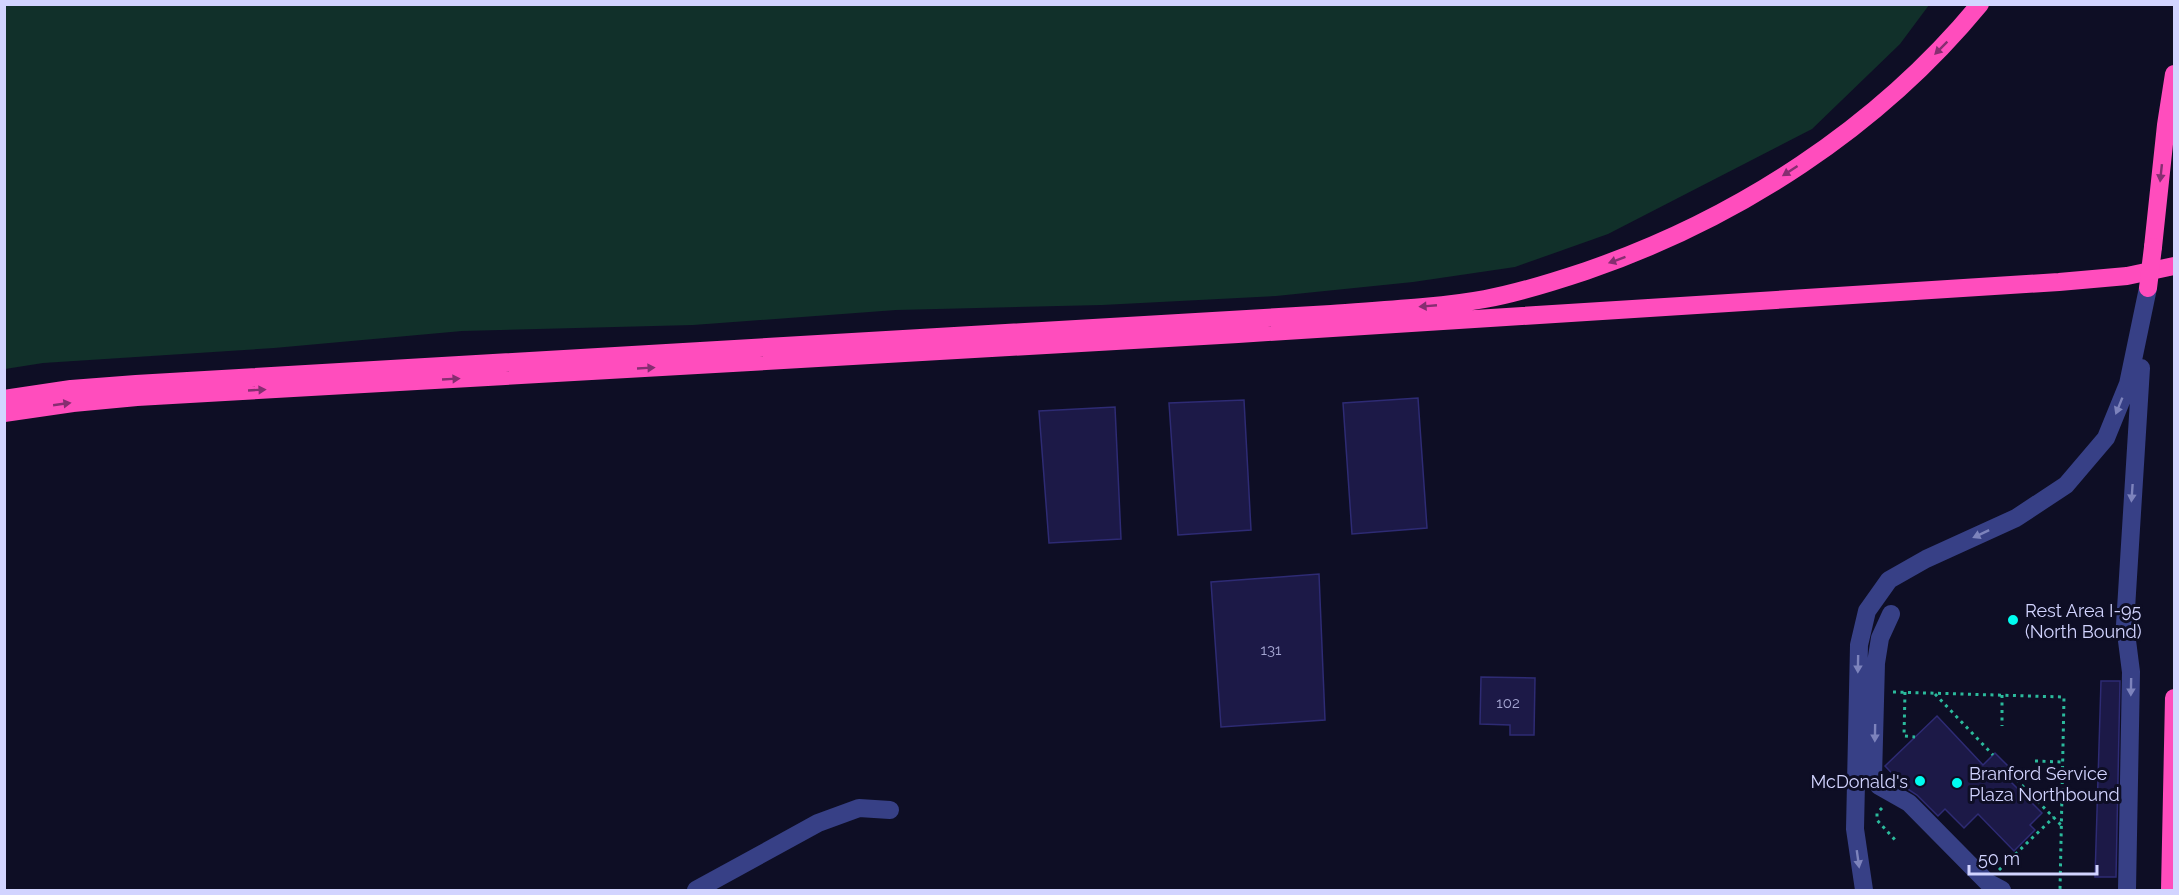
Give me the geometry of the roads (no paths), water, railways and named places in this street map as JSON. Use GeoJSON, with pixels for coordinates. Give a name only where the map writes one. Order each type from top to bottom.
{"type":"FeatureCollection","features":[{"type":"Feature","properties":{"kind":"highway"},"geometry":{"type":"LineString","coordinates":[[4,399],[71,389],[136,384],[1331,314],[1431,306],[1494,297],[1537,287],[1624,257],[1693,227],[1759,191],[1818,152],[1895,91],[1945,44],[1980,4]]}},
{"type":"Feature","properties":{"kind":"highway"},"geometry":{"type":"LineString","coordinates":[[2148,288],[2166,125],[2175,74]]}},
{"type":"Feature","properties":{"kind":"highway"},"geometry":{"type":"LineString","coordinates":[[4,413],[73,403],[148,396],[1238,334],[2059,282],[2127,276],[2175,266]]}},
{"type":"Feature","properties":{"kind":"highway"},"geometry":{"type":"LineString","coordinates":[[2170,891],[2175,698]]}},
{"type":"Feature","properties":{"kind":"street"},"geometry":{"type":"LineString","coordinates":[[1864,891],[1855,829],[1859,645],[1867,611],[1889,580],[1926,559],[2016,518],[2066,484],[2106,438],[2128,384],[2148,288]]}},
{"type":"Feature","properties":{"kind":"street"},"geometry":{"type":"LineString","coordinates":[[2127,891],[2131,672],[2125,625],[2138,399],[2148,288]]}},
{"type":"Feature","properties":{"kind":"street"},"geometry":{"type":"LineString","coordinates":[[1891,614],[1880,638],[1877,657],[1874,777],[1879,786],[1909,803],[1994,886]]}},
{"type":"Feature","properties":{"kind":"street"},"geometry":{"type":"LineString","coordinates":[[696,891],[818,823],[859,808],[890,810]]}},
{"type":"Feature","properties":{"kind":"place","name":"Rest Area I-95 (North Bound)"},"geometry":{"type":"Point","coordinates":[2013,620]}},
{"type":"Feature","properties":{"kind":"place","name":"McDonald's"},"geometry":{"type":"Point","coordinates":[1920,781]}},
{"type":"Feature","properties":{"kind":"place","name":"Branford Service Plaza Northbound"},"geometry":{"type":"Point","coordinates":[1957,783]}}]}
